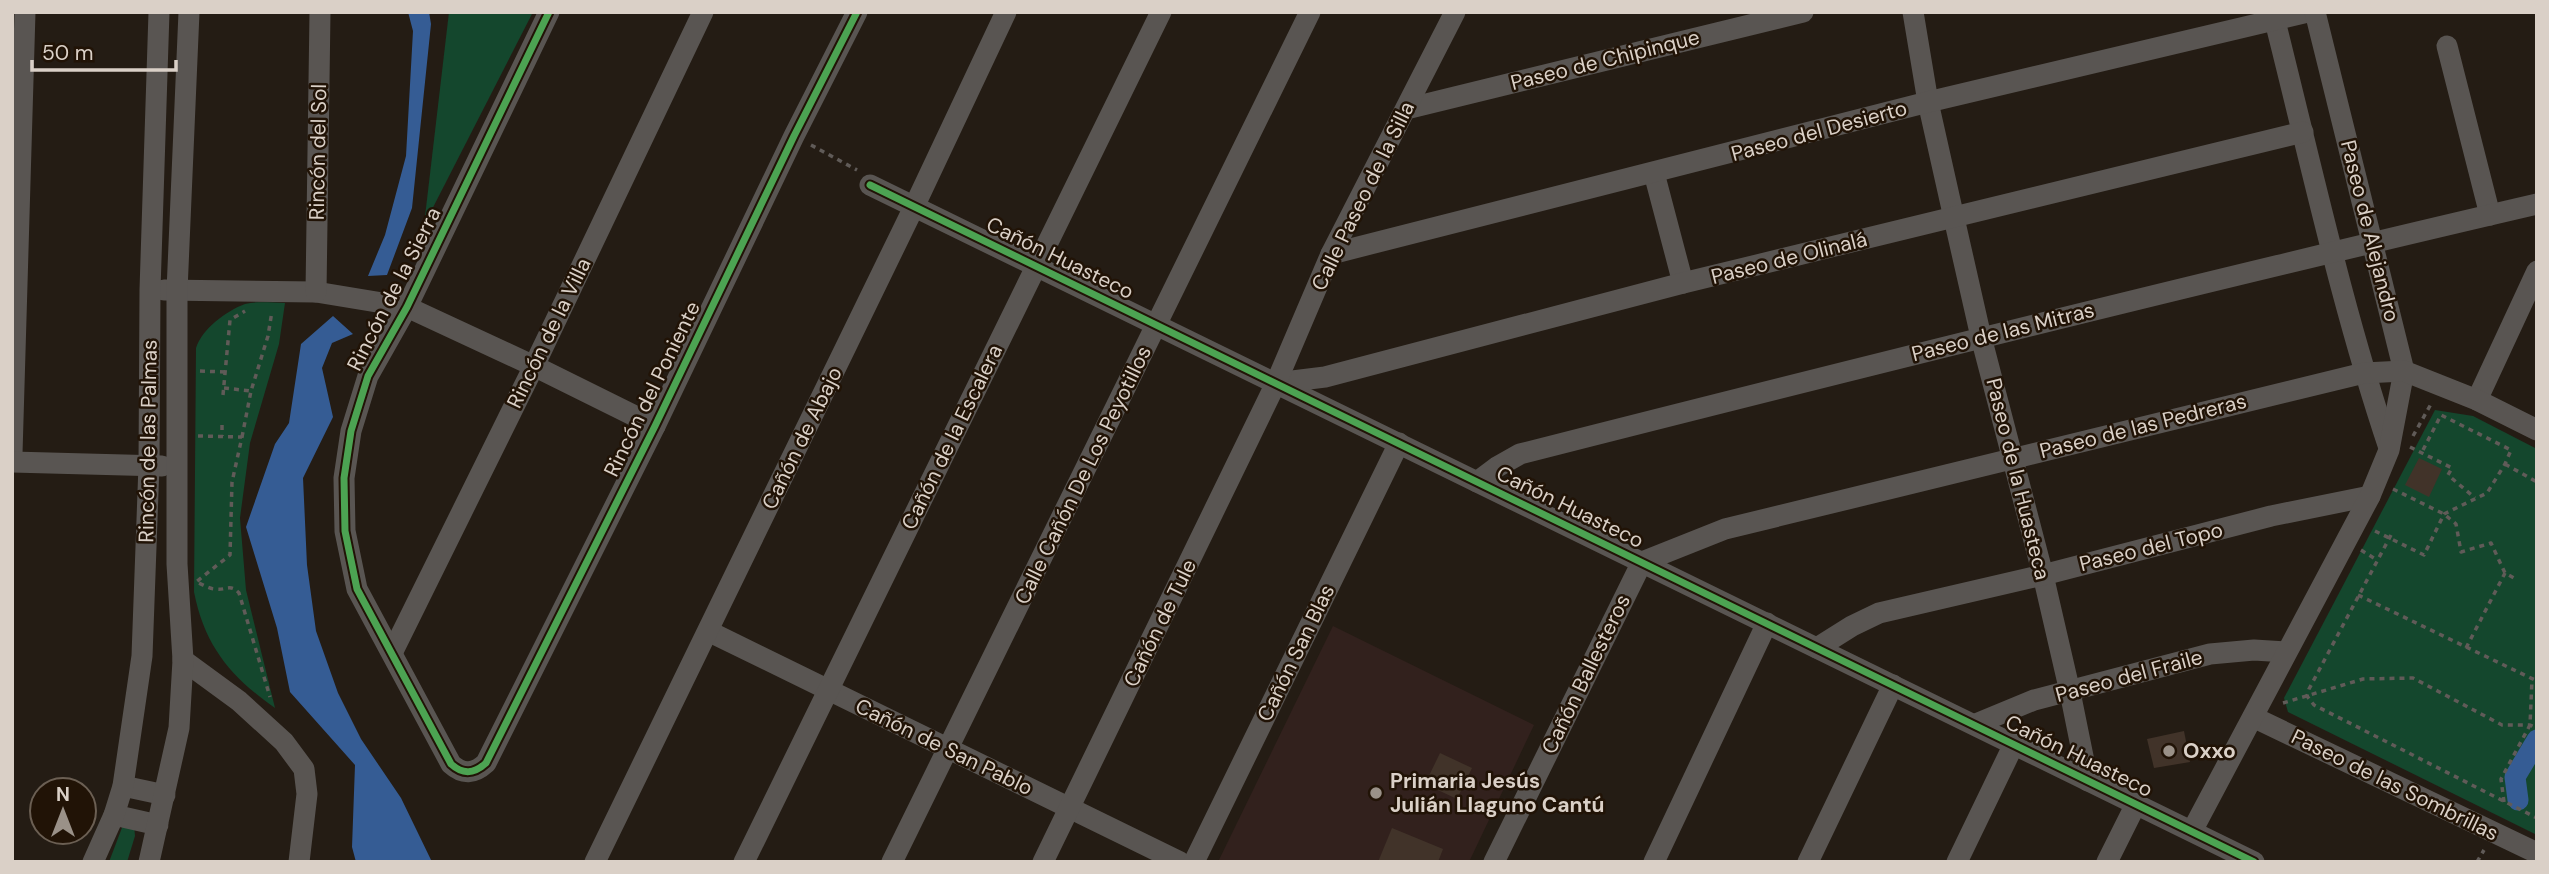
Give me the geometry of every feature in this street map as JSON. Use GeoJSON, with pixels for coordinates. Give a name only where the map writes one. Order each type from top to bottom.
{"type":"FeatureCollection","features":[{"type":"Feature","properties":{"kind":"street"},"geometry":{"type":"LineString","coordinates":[[12,454],[25,12]]}},
{"type":"Feature","properties":{"kind":"street","name":"Rincón de las Palmas"},"geometry":{"type":"LineString","coordinates":[[93,862],[114,815],[123,786],[142,656],[159,12]]}},
{"type":"Feature","properties":{"kind":"street","name":"Rincón de las Palmas"},"geometry":{"type":"LineString","coordinates":[[149,862],[178,728],[183,660],[177,564],[177,290],[189,12]]}},
{"type":"Feature","properties":{"kind":"street","name":"Rincón del Sol"},"geometry":{"type":"LineString","coordinates":[[316,292],[320,12]]}},
{"type":"Feature","properties":{"kind":"street","name":"Rincón de la Sierra"},"geometry":{"type":"LineString","coordinates":[[470,773],[459,771],[451,764],[357,589],[345,531],[344,478],[351,431],[368,376],[407,307],[549,12]]}},
{"type":"Feature","properties":{"kind":"street","name":"Rincón de la Villa"},"geometry":{"type":"LineString","coordinates":[[391,653],[534,366],[703,12]]}},
{"type":"Feature","properties":{"kind":"street","name":"Rincón del Poniente"},"geometry":{"type":"LineString","coordinates":[[470,773],[486,763],[857,12]]}},
{"type":"Feature","properties":{"kind":"street","name":"Cañón de Abajo"},"geometry":{"type":"LineString","coordinates":[[595,862],[1006,12]]}},
{"type":"Feature","properties":{"kind":"street","name":"Cañón de la Escalera"},"geometry":{"type":"LineString","coordinates":[[744,862],[1161,12]]}},
{"type":"Feature","properties":{"kind":"street","name":"Calle Cañón De Los Peyotillos"},"geometry":{"type":"LineString","coordinates":[[892,862],[1310,12]]}},
{"type":"Feature","properties":{"kind":"street","name":"Calle Paseo de la Silla"},"geometry":{"type":"LineString","coordinates":[[1276,383],[1331,254],[1455,12]]}},
{"type":"Feature","properties":{"kind":"street","name":"Paseo de Chipinque"},"geometry":{"type":"LineString","coordinates":[[1406,109],[1803,12]]}},
{"type":"Feature","properties":{"kind":"street","name":"Paseo de la Huasteca"},"geometry":{"type":"LineString","coordinates":[[1913,12],[1928,102],[1981,337],[2043,575],[2088,780]]}},
{"type":"Feature","properties":{"kind":"street","name":"Paseo del Desierto"},"geometry":{"type":"LineString","coordinates":[[1331,254],[1928,102],[2308,12]]}},
{"type":"Feature","properties":{"kind":"street","name":"Paseo de Alejandro"},"geometry":{"type":"LineString","coordinates":[[2193,831],[2286,652],[2400,451],[2404,371],[2315,12]]}},
{"type":"Feature","properties":{"kind":"street","name":"Paseo de Alejandro"},"geometry":{"type":"LineString","coordinates":[[2275,21],[2364,373],[2400,451]]}},
{"type":"Feature","properties":{"kind":"street"},"geometry":{"type":"LineString","coordinates":[[2447,46],[2490,215]]}},
{"type":"Feature","properties":{"kind":"street","name":"Paseo de Olinalá"},"geometry":{"type":"LineString","coordinates":[[1276,383],[1325,377],[1683,284],[2303,132]]}},
{"type":"Feature","properties":{"kind":"street"},"geometry":{"type":"LineString","coordinates":[[1654,173],[1683,284]]}},
{"type":"Feature","properties":{"kind":"street","name":"Cañón Huasteco"},"geometry":{"type":"LineString","coordinates":[[870,185],[2254,862]]}},
{"type":"Feature","properties":{"kind":"street","name":"Paseo de las Mitras"},"geometry":{"type":"LineString","coordinates":[[1477,482],[1520,454],[1981,337],[2372,241],[2537,204]]}},
{"type":"Feature","properties":{"kind":"street"},"geometry":{"type":"LineString","coordinates":[[2477,400],[2537,271]]}},
{"type":"Feature","properties":{"kind":"street"},"geometry":{"type":"LineString","coordinates":[[150,290],[316,292],[407,307],[654,426]]}},
{"type":"Feature","properties":{"kind":"street"},"geometry":{"type":"LineString","coordinates":[[2404,371],[2477,400],[2537,430]]}},
{"type":"Feature","properties":{"kind":"street","name":"Paseo de las Pedreras"},"geometry":{"type":"LineString","coordinates":[[1642,562],[1725,529],[2364,373],[2404,371]]}},
{"type":"Feature","properties":{"kind":"street","name":"Cañón de Tule"},"geometry":{"type":"LineString","coordinates":[[1043,862],[1276,383]]}},
{"type":"Feature","properties":{"kind":"street","name":"Cañón San Blas"},"geometry":{"type":"LineString","coordinates":[[1194,862],[1399,443]]}},
{"type":"Feature","properties":{"kind":"street"},"geometry":{"type":"LineString","coordinates":[[12,461],[178,466]]}},
{"type":"Feature","properties":{"kind":"street","name":"Paseo del Topo"},"geometry":{"type":"LineString","coordinates":[[1817,648],[1852,626],[1880,613],[2379,491]]}},
{"type":"Feature","properties":{"kind":"street","name":"Cañón Ballesteros"},"geometry":{"type":"LineString","coordinates":[[1494,862],[1642,562]]}},
{"type":"Feature","properties":{"kind":"street"},"geometry":{"type":"LineString","coordinates":[[1654,862],[1767,623]]}},
{"type":"Feature","properties":{"kind":"street","name":"Cañón de San Pablo"},"geometry":{"type":"LineString","coordinates":[[708,631],[1180,862]]}},
{"type":"Feature","properties":{"kind":"street","name":"Paseo del Fraile"},"geometry":{"type":"LineString","coordinates":[[1976,724],[2034,701],[2210,654],[2254,650],[2286,652]]}},
{"type":"Feature","properties":{"kind":"street"},"geometry":{"type":"LineString","coordinates":[[183,660],[239,701],[275,734],[304,769],[307,794],[299,862]]}},
{"type":"Feature","properties":{"kind":"street"},"geometry":{"type":"LineString","coordinates":[[1808,862],[1893,685]]}},
{"type":"Feature","properties":{"kind":"street","name":"Paseo de las Sombrillas"},"geometry":{"type":"LineString","coordinates":[[2253,717],[2537,853]]}},
{"type":"Feature","properties":{"kind":"street"},"geometry":{"type":"LineString","coordinates":[[1957,862],[2014,744]]}},
{"type":"Feature","properties":{"kind":"street"},"geometry":{"type":"LineString","coordinates":[[123,786],[165,794]]}},
{"type":"Feature","properties":{"kind":"street"},"geometry":{"type":"LineString","coordinates":[[2108,862],[2136,804]]}},
{"type":"Feature","properties":{"kind":"street"},"geometry":{"type":"LineString","coordinates":[[114,815],[158,825]]}},
{"type":"Feature","properties":{"kind":"path"},"geometry":{"type":"LineString","coordinates":[[794,136],[842,162]]}},
{"type":"Feature","properties":{"kind":"path"},"geometry":{"type":"LineString","coordinates":[[223,395],[230,320],[250,308]]}},
{"type":"Feature","properties":{"kind":"path"},"geometry":{"type":"LineString","coordinates":[[261,310],[273,311],[251,391],[232,482],[230,555],[196,582],[216,590],[235,588],[239,593],[270,697]]}},
{"type":"Feature","properties":{"kind":"path"},"geometry":{"type":"LineString","coordinates":[[200,371],[225,372]]}},
{"type":"Feature","properties":{"kind":"path"},"geometry":{"type":"LineString","coordinates":[[224,388],[251,391]]}},
{"type":"Feature","properties":{"kind":"path"},"geometry":{"type":"LineString","coordinates":[[2454,391],[2430,404],[2400,451],[2422,452],[2452,468],[2448,475],[2475,498]]}},
{"type":"Feature","properties":{"kind":"path"},"geometry":{"type":"LineString","coordinates":[[2367,527],[2391,536],[2424,555],[2444,513],[2487,493],[2511,450],[2441,415],[2422,452]]}},
{"type":"Feature","properties":{"kind":"path"},"geometry":{"type":"LineString","coordinates":[[222,425],[222,436]]}},
{"type":"Feature","properties":{"kind":"path"},"geometry":{"type":"LineString","coordinates":[[198,436],[242,437]]}},
{"type":"Feature","properties":{"kind":"path"},"geometry":{"type":"LineString","coordinates":[[2505,464],[2537,482]]}},
{"type":"Feature","properties":{"kind":"path"},"geometry":{"type":"LineString","coordinates":[[2379,491],[2444,513],[2456,524],[2461,552],[2491,543],[2505,573],[2514,578]]}},
{"type":"Feature","properties":{"kind":"path"},"geometry":{"type":"LineString","coordinates":[[2307,696],[2358,594],[2391,536]]}},
{"type":"Feature","properties":{"kind":"path"},"geometry":{"type":"LineString","coordinates":[[2356,547],[2377,560]]}},
{"type":"Feature","properties":{"kind":"path"},"geometry":{"type":"LineString","coordinates":[[2466,648],[2505,573]]}},
{"type":"Feature","properties":{"kind":"path"},"geometry":{"type":"LineString","coordinates":[[2358,594],[2534,680],[2530,725],[2501,779],[2504,802]]}},
{"type":"Feature","properties":{"kind":"path"},"geometry":{"type":"LineString","coordinates":[[2274,706],[2363,679],[2413,678],[2502,725],[2530,725],[2537,728]]}},
{"type":"Feature","properties":{"kind":"path"},"geometry":{"type":"LineString","coordinates":[[2307,696],[2314,705],[2537,818]]}},
{"type":"Feature","properties":{"kind":"shaded area","name":"Primaria Jesús Julián Llaguno Cantú"},"geometry":{"type":"Polygon","coordinates":[[[1333,626],[1534,725],[1469,862],[1218,862],[1333,626]]]}},
{"type":"Feature","properties":{"kind":"green space"},"geometry":{"type":"Polygon","coordinates":[[[449,12],[533,12],[424,225],[449,12]]]}},
{"type":"Feature","properties":{"kind":"green space"},"geometry":{"type":"Polygon","coordinates":[[[255,303],[285,303],[279,344],[250,443],[240,518],[246,590],[275,708],[245,685],[222,659],[205,629],[194,592],[196,348],[209,328],[238,307],[255,303]]]}},
{"type":"Feature","properties":{"kind":"green space"},"geometry":{"type":"Polygon","coordinates":[[[2435,410],[2473,416],[2537,449],[2537,835],[2288,712],[2284,698],[2435,410]]]}},
{"type":"Feature","properties":{"kind":"green space"},"geometry":{"type":"Polygon","coordinates":[[[123,825],[134,825],[135,836],[127,862],[109,862],[123,825]]]}},
{"type":"Feature","properties":{"kind":"water"},"geometry":{"type":"Polygon","coordinates":[[[408,12],[429,12],[431,24],[412,208],[387,275],[368,276],[385,235],[406,156],[413,31],[408,12]]]}},
{"type":"Feature","properties":{"kind":"water"},"geometry":{"type":"Polygon","coordinates":[[[333,316],[353,334],[332,343],[322,368],[333,417],[303,478],[307,565],[316,631],[338,693],[361,739],[401,798],[432,862],[356,862],[352,847],[355,765],[290,692],[277,628],[246,527],[275,444],[289,423],[301,344],[333,316]]]}},
{"type":"Feature","properties":{"kind":"building"},"geometry":{"type":"Polygon","coordinates":[[[2419,458],[2442,469],[2429,497],[2405,485],[2419,458]]]}},
{"type":"Feature","properties":{"kind":"building","name":"Oxxo"},"geometry":{"type":"Polygon","coordinates":[[[2184,731],[2190,762],[2154,768],[2147,739],[2184,731]]]}},
{"type":"Feature","properties":{"kind":"building"},"geometry":{"type":"Polygon","coordinates":[[[1440,753],[1472,768],[1457,799],[1425,784],[1440,753]]]}},
{"type":"Feature","properties":{"kind":"building"},"geometry":{"type":"Polygon","coordinates":[[[1392,828],[1443,849],[1438,862],[1378,862],[1392,828]]]}},
{"type":"Feature","properties":{"kind":"waterway"},"geometry":{"type":"LineString","coordinates":[[2518,800],[2515,777],[2537,740]]}},
{"type":"Feature","properties":{"kind":"cycle path"},"geometry":{"type":"LineString","coordinates":[[549,12],[407,307],[368,376],[351,431],[344,478],[345,531],[357,589],[451,764],[464,771],[473,771],[486,763],[655,426],[794,136],[857,12]]}},
{"type":"Feature","properties":{"kind":"cycle path"},"geometry":{"type":"LineString","coordinates":[[870,185],[2254,862]]}},
{"type":"Feature","properties":{"kind":"place","name":"Oxxo"},"geometry":{"type":"Point","coordinates":[2169,751]}},
{"type":"Feature","properties":{"kind":"place","name":"Primaria Jesús Julián Llaguno Cantú"},"geometry":{"type":"Point","coordinates":[1376,793]}}]}
